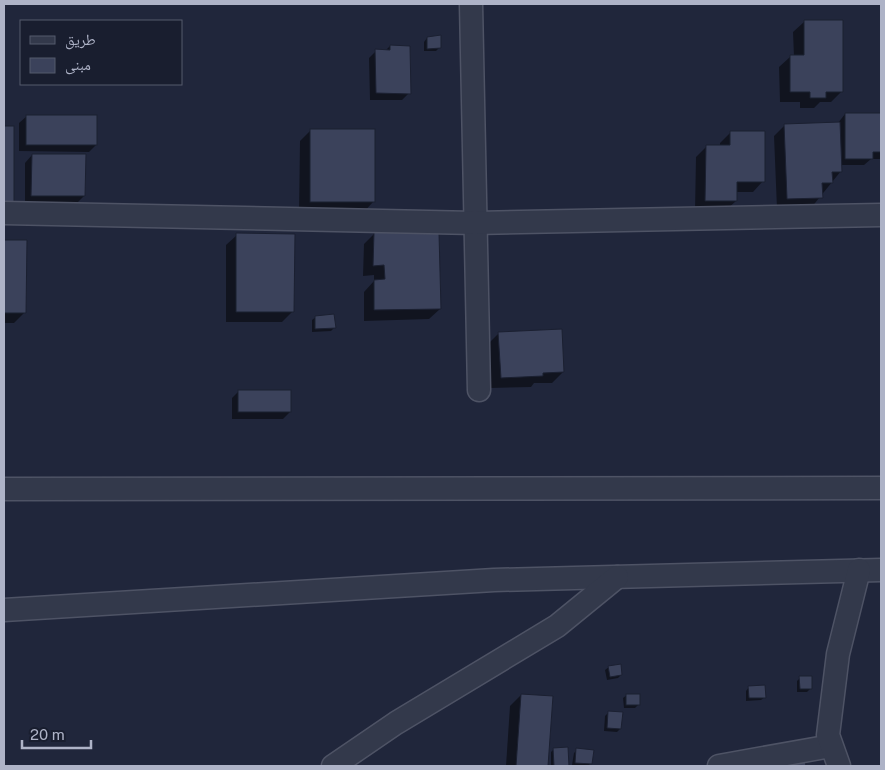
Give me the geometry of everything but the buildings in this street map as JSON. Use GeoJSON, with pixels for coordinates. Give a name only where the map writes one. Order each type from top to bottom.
{"type":"FeatureCollection","features":[{"type":"Feature","properties":{"kind":"street"},"geometry":{"type":"LineString","coordinates":[[471,4],[479,390]]}},
{"type":"Feature","properties":{"kind":"street"},"geometry":{"type":"LineString","coordinates":[[4,213],[475,223],[881,215]]}},
{"type":"Feature","properties":{"kind":"street"},"geometry":{"type":"LineString","coordinates":[[4,490],[881,488]]}},
{"type":"Feature","properties":{"kind":"street"},"geometry":{"type":"LineString","coordinates":[[839,766],[828,736],[838,654],[859,570]]}},
{"type":"Feature","properties":{"kind":"street"},"geometry":{"type":"LineString","coordinates":[[4,610],[494,580],[881,570]]}},
{"type":"Feature","properties":{"kind":"street"},"geometry":{"type":"LineString","coordinates":[[333,766],[396,723],[557,626],[617,577]]}},
{"type":"Feature","properties":{"kind":"street"},"geometry":{"type":"LineString","coordinates":[[719,766],[831,746]]}}]}
